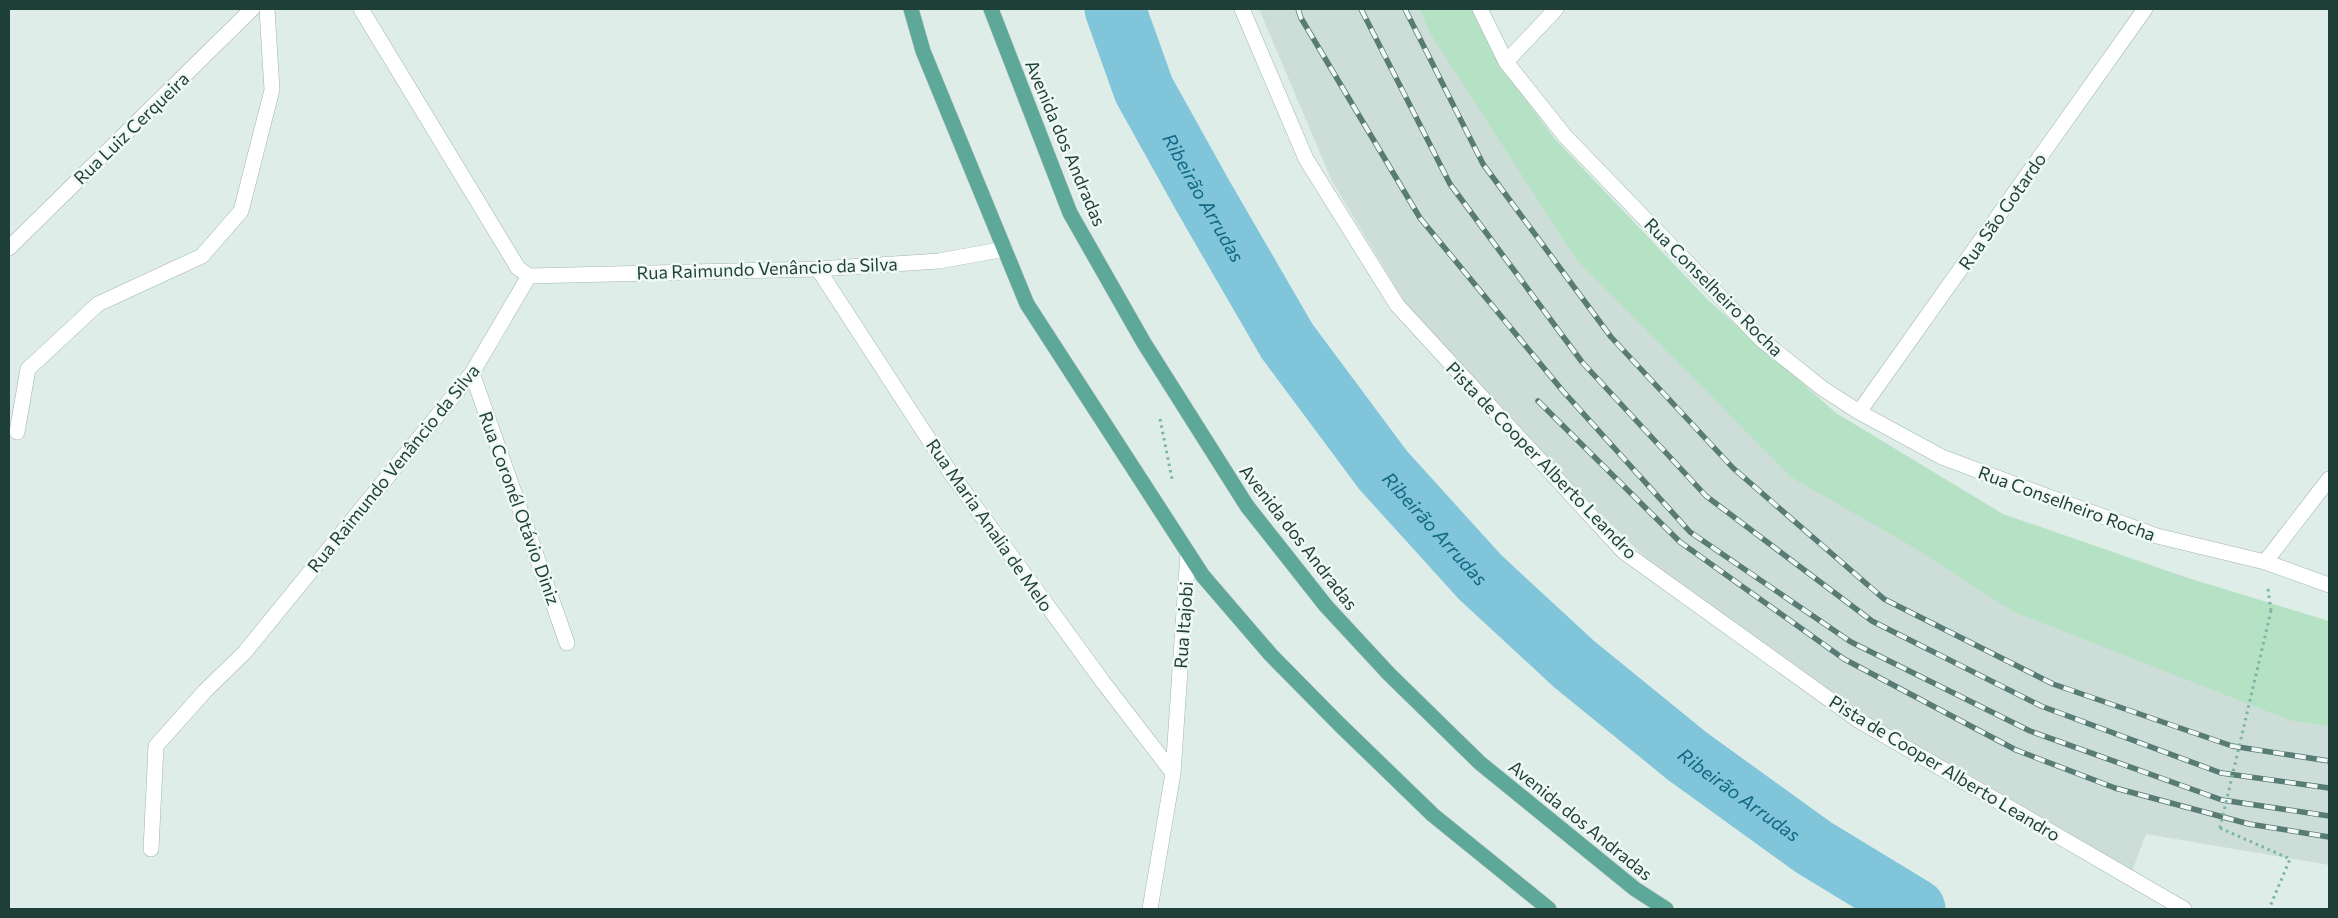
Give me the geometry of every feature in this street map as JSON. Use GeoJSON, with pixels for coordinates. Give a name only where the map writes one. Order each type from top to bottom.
{"type":"FeatureCollection","features":[{"type":"Feature","properties":{"kind":"main road"},"geometry":{"type":"LineString","coordinates":[[910,9],[923,51],[1027,304],[1203,576],[1271,655],[1340,726],[1433,815],[1549,909]]}},
{"type":"Feature","properties":{"kind":"main road","name":"Avenida dos Andradas"},"geometry":{"type":"LineString","coordinates":[[991,9],[1070,212],[1144,344],[1248,506],[1326,606],[1389,674],[1480,764],[1636,889],[1666,909]]}},
{"type":"Feature","properties":{"kind":"street","name":"Rua Luiz Cerqueira"},"geometry":{"type":"LineString","coordinates":[[9,248],[252,9]]}},
{"type":"Feature","properties":{"kind":"street"},"geometry":{"type":"LineString","coordinates":[[17,432],[28,369],[98,304],[202,256],[242,212],[272,90],[267,9]]}},
{"type":"Feature","properties":{"kind":"street"},"geometry":{"type":"LineString","coordinates":[[362,9],[518,268],[528,276]]}},
{"type":"Feature","properties":{"kind":"street","name":"Pista de Cooper Alberto Leandro"},"geometry":{"type":"LineString","coordinates":[[1242,9],[1306,159],[1397,305],[1624,552],[1858,720],[2184,909]]}},
{"type":"Feature","properties":{"kind":"street","name":"Rua Conselheiro Rocha"},"geometry":{"type":"LineString","coordinates":[[1480,9],[1506,62],[1565,136],[1764,341],[1822,388],[1858,412],[1942,457],[2157,536],[2265,562],[2329,585]]}},
{"type":"Feature","properties":{"kind":"street"},"geometry":{"type":"LineString","coordinates":[[1506,62],[1556,9]]}},
{"type":"Feature","properties":{"kind":"street","name":"Rua São Gotardo"},"geometry":{"type":"LineString","coordinates":[[1858,412],[2146,9]]}},
{"type":"Feature","properties":{"kind":"street","name":"Rua Raimundo Venâncio da Silva"},"geometry":{"type":"LineString","coordinates":[[151,849],[156,746],[205,691],[245,652],[472,373],[528,276],[818,269],[939,261],[1005,249]]}},
{"type":"Feature","properties":{"kind":"street","name":"Rua Maria Analia de Melo"},"geometry":{"type":"LineString","coordinates":[[818,269],[950,472],[1102,682],[1173,773]]}},
{"type":"Feature","properties":{"kind":"street","name":"Rua Coronél Otávio Diniz"},"geometry":{"type":"LineString","coordinates":[[472,373],[568,643]]}},
{"type":"Feature","properties":{"kind":"street"},"geometry":{"type":"LineString","coordinates":[[2265,562],[2329,479]]}},
{"type":"Feature","properties":{"kind":"street","name":"Rua Itajobi"},"geometry":{"type":"LineString","coordinates":[[1150,909],[1173,773],[1188,553]]}},
{"type":"Feature","properties":{"kind":"path"},"geometry":{"type":"LineString","coordinates":[[1158,410],[1174,486]]}},
{"type":"Feature","properties":{"kind":"path"},"geometry":{"type":"LineString","coordinates":[[2269,909],[2290,859],[2220,828],[2271,611]]}},
{"type":"Feature","properties":{"kind":"shaded area"},"geometry":{"type":"Polygon","coordinates":[[[1259,9],[1458,9],[1471,40],[1699,322],[2016,548],[2329,637],[2329,865],[2146,834],[2128,882],[1903,740],[1667,579],[1430,345],[1332,181],[1259,9]]]}},
{"type":"Feature","properties":{"kind":"green space"},"geometry":{"type":"Polygon","coordinates":[[[1420,9],[1474,9],[1499,64],[1555,139],[1708,300],[1836,413],[2003,514],[2188,578],[2329,621],[2329,726],[2289,720],[2012,611],[1913,547],[1791,477],[1576,259],[1430,33],[1420,9]]]}},
{"type":"Feature","properties":{"kind":"waterway","name":"Ribeirão Arrudas"},"geometry":{"type":"LineString","coordinates":[[1115,9],[1144,90],[1287,341],[1383,470],[1480,577],[1574,664],[1687,756],[1813,847],[1915,909]]}},
{"type":"Feature","properties":{"kind":"railway"},"geometry":{"type":"LineString","coordinates":[[1298,9],[1301,18],[1420,218],[1562,390],[1690,532],[1851,642],[2030,731],[2222,800],[2329,816]]}},
{"type":"Feature","properties":{"kind":"railway"},"geometry":{"type":"LineString","coordinates":[[1361,9],[1450,184],[1582,362],[1706,496],[1872,621],[2041,706],[2221,773],[2329,788]]}},
{"type":"Feature","properties":{"kind":"railway"},"geometry":{"type":"LineString","coordinates":[[1405,9],[1483,164],[1611,337],[1733,468],[1884,599],[2053,684],[2232,746],[2329,761]]}},
{"type":"Feature","properties":{"kind":"railway"},"geometry":{"type":"LineString","coordinates":[[1538,401],[1680,542],[1844,659],[2016,750],[2115,788],[2249,824],[2329,837]]}}]}
